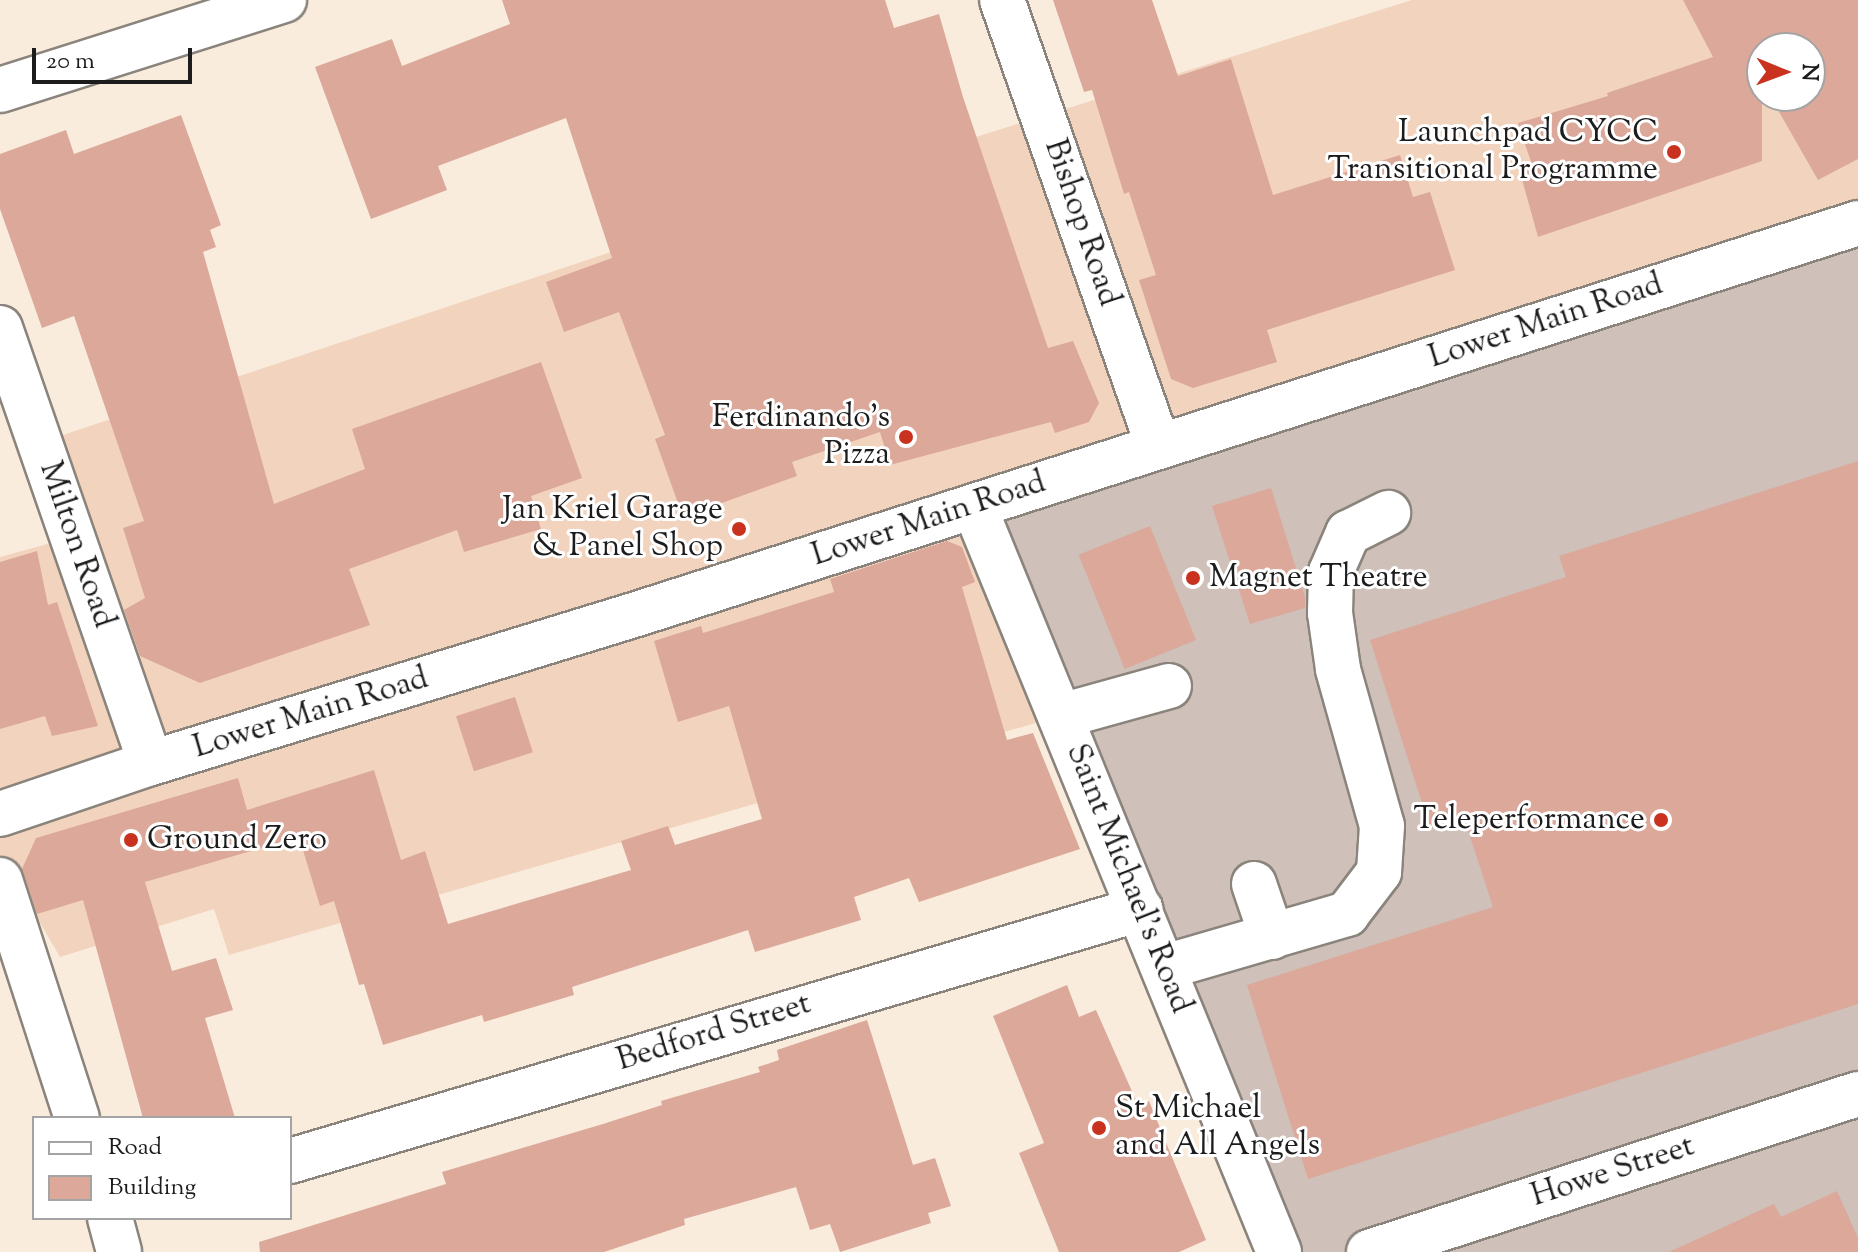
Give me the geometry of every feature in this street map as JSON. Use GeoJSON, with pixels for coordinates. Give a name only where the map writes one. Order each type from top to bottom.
{"type":"FeatureCollection","features":[{"type":"Feature","properties":{"kind":"street"},"geometry":{"type":"LineString","coordinates":[[0,90],[284,0]]}},
{"type":"Feature","properties":{"kind":"street","name":"Bishop Road"},"geometry":{"type":"LineString","coordinates":[[1002,0],[1158,446]]}},
{"type":"Feature","properties":{"kind":"street","name":"Lower Main Road"},"geometry":{"type":"LineString","coordinates":[[0,814],[151,763],[974,506],[1858,223]]}},
{"type":"Feature","properties":{"kind":"street","name":"Milton Road"},"geometry":{"type":"LineString","coordinates":[[0,328],[151,763]]}},
{"type":"Feature","properties":{"kind":"street","name":"Saint Michael's Road"},"geometry":{"type":"LineString","coordinates":[[974,506],[1279,1252]]}},
{"type":"Feature","properties":{"kind":"street"},"geometry":{"type":"LineString","coordinates":[[1165,967],[1347,914],[1379,872],[1382,826],[1338,669],[1330,613],[1331,572],[1348,533],[1388,513]]}},
{"type":"Feature","properties":{"kind":"street"},"geometry":{"type":"LineString","coordinates":[[1061,716],[1169,686]]}},
{"type":"Feature","properties":{"kind":"street"},"geometry":{"type":"LineString","coordinates":[[0,880],[76,1116]]}},
{"type":"Feature","properties":{"kind":"street"},"geometry":{"type":"LineString","coordinates":[[1254,884],[1272,937]]}},
{"type":"Feature","properties":{"kind":"street","name":"Bedford Street"},"geometry":{"type":"LineString","coordinates":[[292,1160],[1140,909]]}},
{"type":"Feature","properties":{"kind":"street","name":"Howe Street"},"geometry":{"type":"LineString","coordinates":[[1369,1252],[1858,1094]]}},
{"type":"Feature","properties":{"kind":"street"},"geometry":{"type":"LineString","coordinates":[[111,1220],[119,1252]]}},
{"type":"Feature","properties":{"kind":"shaded area"},"geometry":{"type":"Polygon","coordinates":[[[1412,0],[1858,0],[1858,223],[1060,716],[229,955],[214,909],[60,957],[0,854],[0,557],[73,537],[42,442],[632,245],[1412,0]]]}},
{"type":"Feature","properties":{"kind":"shaded area"},"geometry":{"type":"Polygon","coordinates":[[[1858,223],[1858,1252],[1279,1252],[974,506],[1858,223]]]}},
{"type":"Feature","properties":{"kind":"building"},"geometry":{"type":"Polygon","coordinates":[[[502,0],[885,0],[894,28],[939,14],[963,97],[1048,348],[1073,341],[1099,403],[1089,422],[1055,433],[1051,422],[890,465],[880,432],[792,462],[797,476],[683,517],[655,439],[665,435],[619,312],[564,332],[546,282],[612,258],[566,118],[438,166],[447,190],[371,219],[315,67],[392,39],[402,66],[510,24],[502,0]]]}},
{"type":"Feature","properties":{"kind":"building"},"geometry":{"type":"Polygon","coordinates":[[[1053,0],[1152,0],[1178,76],[1231,59],[1273,195],[1400,155],[1413,197],[1430,192],[1455,270],[1267,330],[1277,362],[1193,388],[1171,379],[1139,280],[1156,275],[1129,192],[1124,194],[1092,90],[1084,92],[1053,0]]]}},
{"type":"Feature","properties":{"kind":"building"},"geometry":{"type":"Polygon","coordinates":[[[1683,0],[1858,0],[1858,159],[1818,180],[1779,112],[1826,112],[1826,32],[1746,32],[1746,112],[1762,112],[1762,161],[1538,237],[1518,165],[1531,162],[1518,123],[1608,96],[1607,93],[1713,57],[1683,0]]]}},
{"type":"Feature","properties":{"kind":"building"},"geometry":{"type":"Polygon","coordinates":[[[181,115],[221,225],[210,230],[216,247],[203,252],[274,504],[365,469],[352,429],[541,362],[582,478],[531,496],[541,529],[464,552],[457,530],[349,569],[370,625],[200,683],[140,656],[124,610],[145,598],[123,528],[144,521],[74,316],[42,328],[0,209],[0,154],[66,130],[74,154],[181,115]]]}},
{"type":"Feature","properties":{"kind":"building","name":"Teleperformance"},"geometry":{"type":"Polygon","coordinates":[[[1858,461],[1858,1004],[1308,1179],[1247,985],[1493,907],[1463,815],[1429,825],[1370,640],[1566,577],[1559,556],[1858,461]]]}},
{"type":"Feature","properties":{"kind":"building"},"geometry":{"type":"Polygon","coordinates":[[[1271,488],[1305,597],[1305,608],[1250,624],[1212,506],[1271,488]]]}},
{"type":"Feature","properties":{"kind":"building"},"geometry":{"type":"Polygon","coordinates":[[[1150,526],[1196,640],[1125,669],[1079,555],[1150,526]]]}},
{"type":"Feature","properties":{"kind":"building"},"geometry":{"type":"Polygon","coordinates":[[[947,541],[962,547],[975,582],[962,587],[1007,740],[1033,733],[1080,849],[919,902],[909,878],[854,897],[861,920],[755,952],[748,930],[572,987],[574,995],[484,1022],[482,1015],[383,1045],[364,984],[359,985],[334,901],[320,906],[299,837],[145,882],[172,971],[216,958],[233,1010],[205,1018],[234,1116],[142,1116],[83,900],[37,914],[22,869],[36,838],[238,778],[247,810],[374,770],[401,860],[425,851],[448,924],[631,870],[621,841],[668,826],[675,845],[762,819],[729,706],[678,722],[654,641],[701,626],[703,633],[834,592],[830,579],[947,541]]]}},
{"type":"Feature","properties":{"kind":"building"},"geometry":{"type":"Polygon","coordinates":[[[37,551],[48,605],[57,602],[98,726],[52,736],[45,716],[0,729],[0,562],[37,551]]]}},
{"type":"Feature","properties":{"kind":"building"},"geometry":{"type":"Polygon","coordinates":[[[515,697],[533,752],[474,771],[456,716],[515,697]]]}},
{"type":"Feature","properties":{"kind":"building","name":"St Michael and All Angels"},"geometry":{"type":"Polygon","coordinates":[[[1067,985],[1079,1017],[1096,1010],[1138,1105],[1149,1101],[1206,1240],[1179,1252],[1059,1252],[1019,1153],[1044,1143],[993,1016],[1067,985]]]}},
{"type":"Feature","properties":{"kind":"building"},"geometry":{"type":"Polygon","coordinates":[[[867,1020],[913,1165],[935,1158],[951,1206],[928,1213],[931,1223],[840,1252],[830,1224],[810,1230],[796,1187],[684,1219],[685,1225],[604,1252],[260,1252],[259,1242],[446,1184],[442,1172],[603,1124],[662,1105],[661,1101],[760,1072],[758,1067],[779,1060],[777,1050],[867,1020]]]}},
{"type":"Feature","properties":{"kind":"building"},"geometry":{"type":"Polygon","coordinates":[[[1837,1191],[1858,1238],[1858,1252],[1669,1252],[1774,1204],[1781,1217],[1837,1191]]]}},
{"type":"Feature","properties":{"kind":"place","name":"Launchpad CYCC Transitional Programme"},"geometry":{"type":"Point","coordinates":[1674,152]}},
{"type":"Feature","properties":{"kind":"place","name":"Ferdinando's Pizza"},"geometry":{"type":"Point","coordinates":[906,437]}},
{"type":"Feature","properties":{"kind":"place","name":"Jan Kriel Garage & Panel Shop"},"geometry":{"type":"Point","coordinates":[739,529]}},
{"type":"Feature","properties":{"kind":"place","name":"Magnet Theatre"},"geometry":{"type":"Point","coordinates":[1193,578]}},
{"type":"Feature","properties":{"kind":"place","name":"Teleperformance"},"geometry":{"type":"Point","coordinates":[1661,820]}},
{"type":"Feature","properties":{"kind":"place","name":"Ground Zero"},"geometry":{"type":"Point","coordinates":[131,840]}},
{"type":"Feature","properties":{"kind":"place","name":"St Michael and All Angels"},"geometry":{"type":"Point","coordinates":[1099,1128]}}]}
